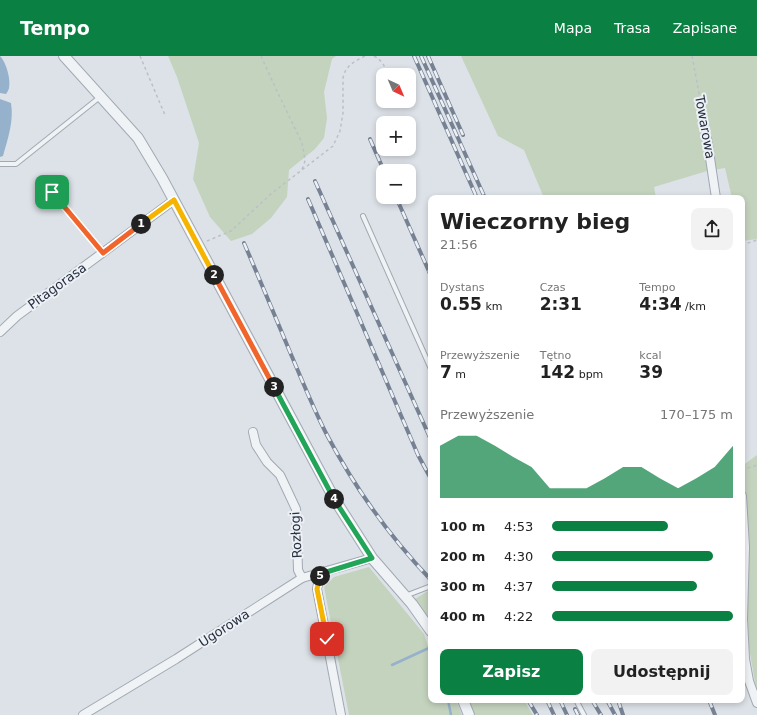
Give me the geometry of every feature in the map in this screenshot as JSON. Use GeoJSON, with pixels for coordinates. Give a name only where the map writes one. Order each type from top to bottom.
{"type":"FeatureCollection","features":[{"type":"Feature","properties":{"kind":"street"},"geometry":{"type":"LineString","coordinates":[[64,56],[138,138],[174,200],[335,500],[372,558],[405,596],[428,626]]}},
{"type":"Feature","properties":{"kind":"street","name":"Towarowa"},"geometry":{"type":"LineString","coordinates":[[707,138],[716,195]]}},
{"type":"Feature","properties":{"kind":"street","name":"Pitagorasa"},"geometry":{"type":"LineString","coordinates":[[0,332],[17,316],[174,200]]}},
{"type":"Feature","properties":{"kind":"street","name":"Rozłogi"},"geometry":{"type":"LineString","coordinates":[[253,432],[256,445],[267,462],[280,475],[296,508],[298,570],[302,578]]}},
{"type":"Feature","properties":{"kind":"street","name":"Ugorowa"},"geometry":{"type":"LineString","coordinates":[[83,715],[176,659],[302,578],[372,558]]}},
{"type":"Feature","properties":{"kind":"street"},"geometry":{"type":"LineString","coordinates":[[320,574],[317,589],[341,715]]}},
{"type":"Feature","properties":{"kind":"street"},"geometry":{"type":"LineString","coordinates":[[745,659],[749,681],[757,703]]}},
{"type":"Feature","properties":{"kind":"street"},"geometry":{"type":"LineString","coordinates":[[464,703],[469,715]]}},
{"type":"Feature","properties":{"kind":"lane"},"geometry":{"type":"LineString","coordinates":[[0,164],[16,164],[101,97]]}},
{"type":"Feature","properties":{"kind":"lane"},"geometry":{"type":"LineString","coordinates":[[52,192],[103,253]]}},
{"type":"Feature","properties":{"kind":"lane"},"geometry":{"type":"LineString","coordinates":[[363,216],[428,362]]}},
{"type":"Feature","properties":{"kind":"lane"},"geometry":{"type":"LineString","coordinates":[[405,596],[428,587]]}},
{"type":"Feature","properties":{"kind":"lane"},"geometry":{"type":"LineString","coordinates":[[578,703],[584,715]]}},
{"type":"Feature","properties":{"kind":"path"},"geometry":{"type":"LineString","coordinates":[[140,56],[165,115]]}},
{"type":"Feature","properties":{"kind":"path"},"geometry":{"type":"LineString","coordinates":[[262,56],[302,143],[304,165],[300,172]]}},
{"type":"Feature","properties":{"kind":"path"},"geometry":{"type":"LineString","coordinates":[[198,245],[231,231],[272,193],[333,146],[340,131],[343,113],[344,72],[351,63],[365,56]]}},
{"type":"Feature","properties":{"kind":"path"},"geometry":{"type":"LineString","coordinates":[[374,56],[382,62],[385,68]]}},
{"type":"Feature","properties":{"kind":"path","name":"Towarowa"},"geometry":{"type":"LineString","coordinates":[[692,56],[707,138]]}},
{"type":"Feature","properties":{"kind":"path"},"geometry":{"type":"LineString","coordinates":[[745,244],[757,240]]}},
{"type":"Feature","properties":{"kind":"path"},"geometry":{"type":"LineString","coordinates":[[745,469],[757,465]]}},
{"type":"Feature","properties":{"kind":"green space"},"geometry":{"type":"Polygon","coordinates":[[[168,56],[336,56],[332,59],[324,92],[327,118],[324,138],[315,149],[289,170],[287,197],[271,218],[252,234],[231,241],[210,217],[193,179],[199,143],[177,77],[168,56]]]}},
{"type":"Feature","properties":{"kind":"green space"},"geometry":{"type":"Polygon","coordinates":[[[461,56],[757,56],[757,239],[745,241],[745,195],[731,195],[725,168],[707,171],[654,187],[655,195],[543,195],[524,150],[498,136],[461,56]]]}},
{"type":"Feature","properties":{"kind":"green space"},"geometry":{"type":"Polygon","coordinates":[[[757,455],[757,688],[745,617],[745,464],[757,455]]]}},
{"type":"Feature","properties":{"kind":"green space"},"geometry":{"type":"Polygon","coordinates":[[[369,567],[424,634],[428,646],[428,703],[457,703],[462,715],[349,715],[324,587],[334,577],[369,567]]]}},
{"type":"Feature","properties":{"kind":"green space"},"geometry":{"type":"Polygon","coordinates":[[[428,591],[428,618],[415,599],[428,591]]]}},
{"type":"Feature","properties":{"kind":"green space"},"geometry":{"type":"Polygon","coordinates":[[[470,703],[526,703],[533,715],[475,715],[470,703]]]}},
{"type":"Feature","properties":{"kind":"water"},"geometry":{"type":"Polygon","coordinates":[[[0,56],[6,66],[9,76],[9,88],[6,94],[0,93],[0,56]]]}},
{"type":"Feature","properties":{"kind":"water"},"geometry":{"type":"Polygon","coordinates":[[[0,99],[11,103],[12,116],[9,136],[3,156],[0,157],[0,99]]]}},
{"type":"Feature","properties":{"kind":"waterway"},"geometry":{"type":"LineString","coordinates":[[392,665],[428,648]]}},
{"type":"Feature","properties":{"kind":"waterway"},"geometry":{"type":"LineString","coordinates":[[449,703],[451,715]]}},
{"type":"Feature","properties":{"kind":"railway"},"geometry":{"type":"LineString","coordinates":[[414,56],[476,195]]}},
{"type":"Feature","properties":{"kind":"railway"},"geometry":{"type":"LineString","coordinates":[[421,56],[484,195]]}},
{"type":"Feature","properties":{"kind":"railway"},"geometry":{"type":"LineString","coordinates":[[428,56],[463,135]]}},
{"type":"Feature","properties":{"kind":"railway"},"geometry":{"type":"LineString","coordinates":[[370,139],[381,164]]}},
{"type":"Feature","properties":{"kind":"railway"},"geometry":{"type":"LineString","coordinates":[[315,181],[428,433]]}},
{"type":"Feature","properties":{"kind":"railway"},"geometry":{"type":"LineString","coordinates":[[308,199],[418,455],[428,473]]}},
{"type":"Feature","properties":{"kind":"railway"},"geometry":{"type":"LineString","coordinates":[[399,204],[428,269]]}},
{"type":"Feature","properties":{"kind":"railway"},"geometry":{"type":"LineString","coordinates":[[244,243],[312,404],[338,455],[361,493],[387,529],[428,577]]}},
{"type":"Feature","properties":{"kind":"railway"},"geometry":{"type":"LineString","coordinates":[[530,703],[537,715]]}},
{"type":"Feature","properties":{"kind":"railway"},"geometry":{"type":"LineString","coordinates":[[548,703],[554,715]]}},
{"type":"Feature","properties":{"kind":"railway"},"geometry":{"type":"LineString","coordinates":[[561,703],[567,715]]}},
{"type":"Feature","properties":{"kind":"railway"},"geometry":{"type":"LineString","coordinates":[[594,703],[601,715]]}},
{"type":"Feature","properties":{"kind":"railway"},"geometry":{"type":"LineString","coordinates":[[609,703],[615,715]]}},
{"type":"Feature","properties":{"kind":"railway"},"geometry":{"type":"LineString","coordinates":[[619,703],[623,715]]}},
{"type":"Feature","properties":{"kind":"railway"},"geometry":{"type":"LineString","coordinates":[[710,703],[715,715]]}},
{"type":"Feature","properties":{"kind":"railway"},"geometry":{"type":"LineString","coordinates":[[575,709],[578,715]]}},
{"type":"Feature","properties":{"kind":"route"},"geometry":{"type":"LineString","coordinates":[[52,192],[103,253],[174,200],[335,500],[372,558],[320,574],[317,589],[327,639]]}}]}
